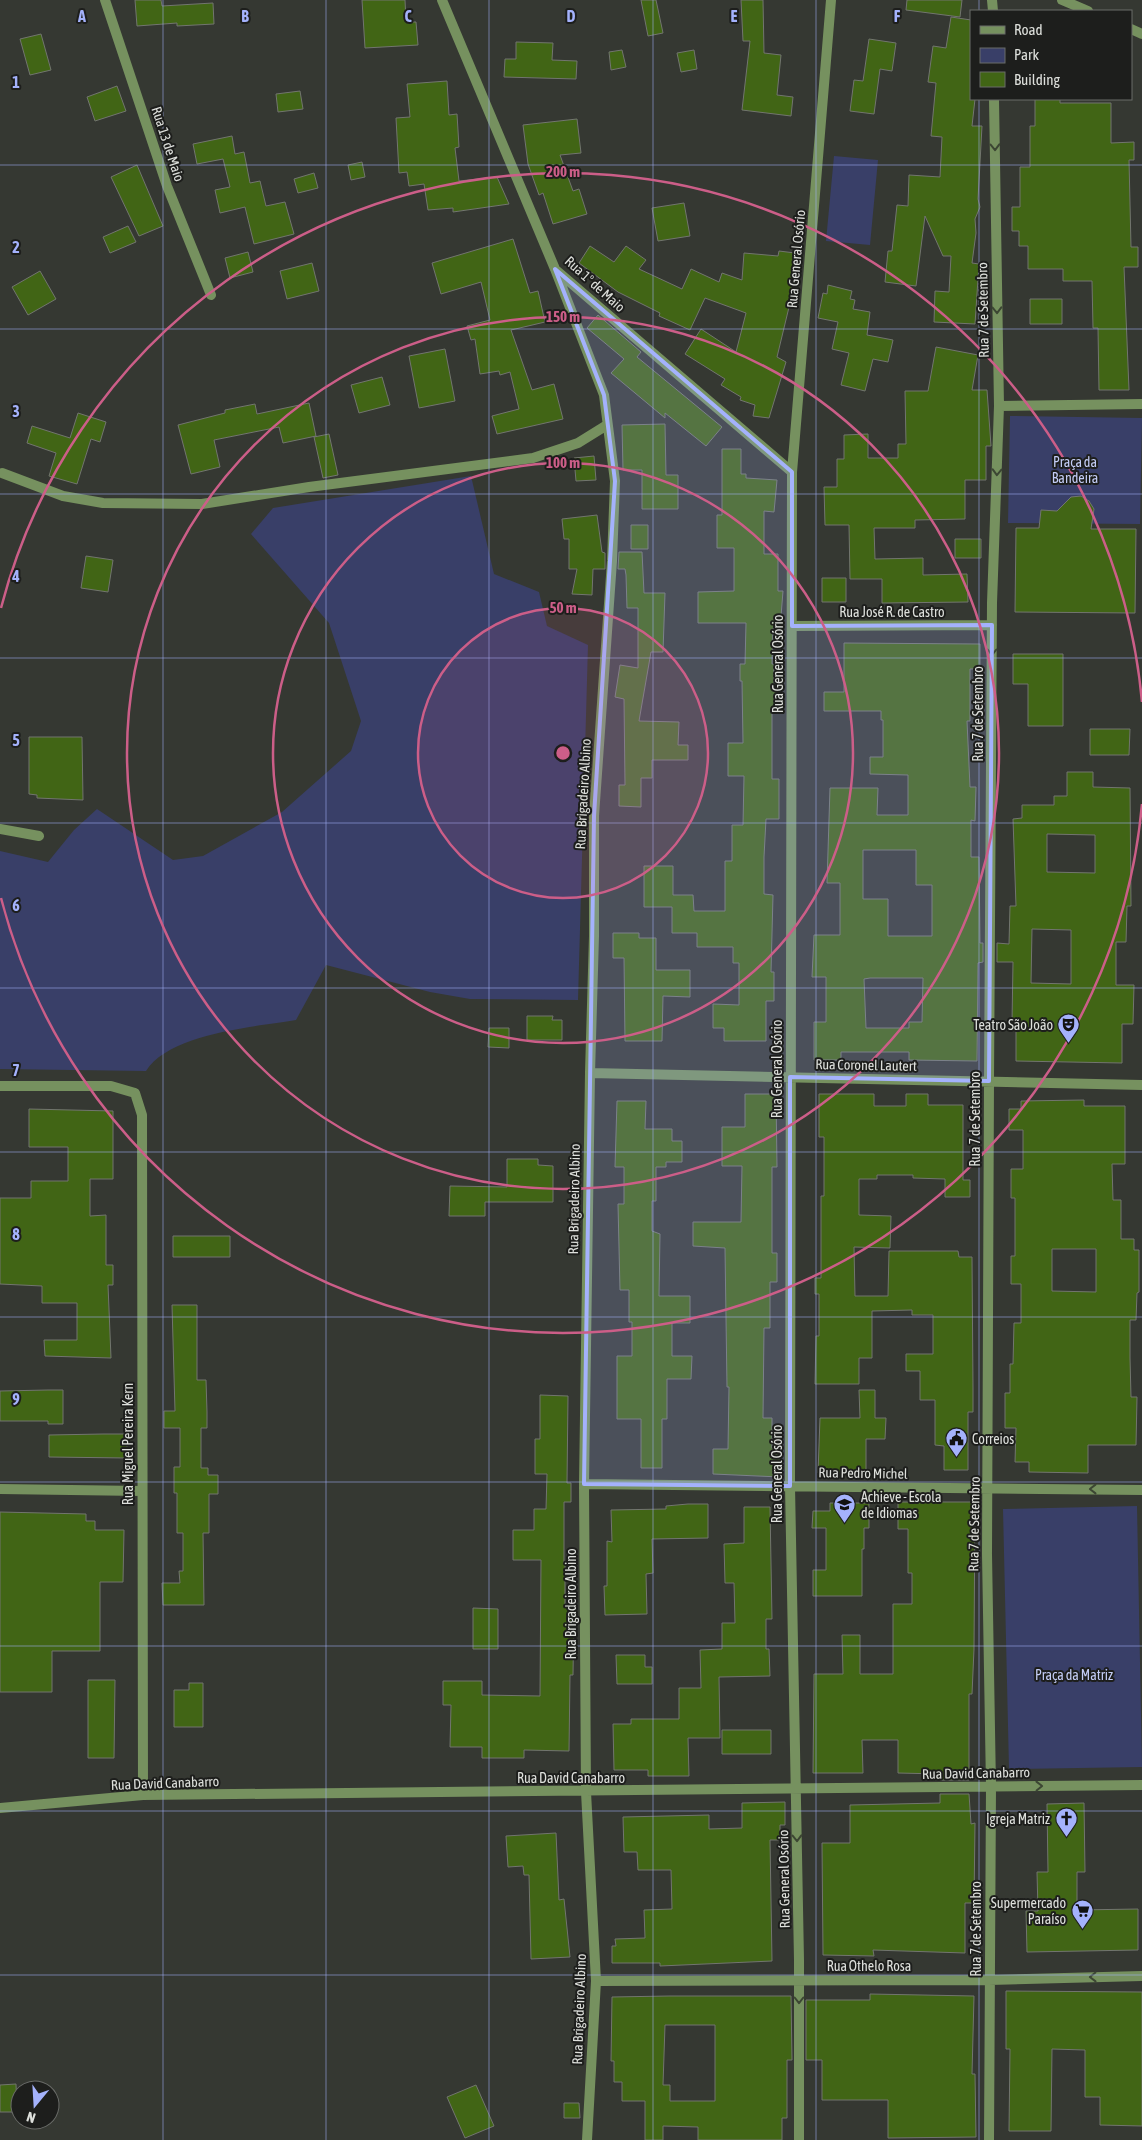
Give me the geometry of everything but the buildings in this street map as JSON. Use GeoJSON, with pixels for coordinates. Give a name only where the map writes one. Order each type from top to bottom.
{"type":"FeatureCollection","features":[{"type":"Feature","properties":{"kind":"street","name":"Rua 13 de Maio"},"geometry":{"type":"LineString","coordinates":[[105,0],[167,186],[212,295]]}},
{"type":"Feature","properties":{"kind":"street","name":"Rua 1º de Maio"},"geometry":{"type":"LineString","coordinates":[[442,0],[555,269],[792,472]]}},
{"type":"Feature","properties":{"kind":"street","name":"Rua General Osório"},"geometry":{"type":"LineString","coordinates":[[799,2140],[799,1980],[790,1486],[792,472],[831,0]]}},
{"type":"Feature","properties":{"kind":"street"},"geometry":{"type":"LineString","coordinates":[[1062,0],[1086,10]]}},
{"type":"Feature","properties":{"kind":"street","name":"Rua 7 de Setembro"},"geometry":{"type":"LineString","coordinates":[[989,2140],[991,1786],[987,1554],[989,1081],[992,625],[999,406],[994,100]]}},
{"type":"Feature","properties":{"kind":"street","name":"Rua Brigadeiro Albino"},"geometry":{"type":"LineString","coordinates":[[555,269],[604,395],[614,491],[611,571],[594,816],[594,936],[584,1484],[586,1792],[596,1981],[587,2140]]}},
{"type":"Feature","properties":{"kind":"street"},"geometry":{"type":"LineString","coordinates":[[999,406],[1142,404]]}},
{"type":"Feature","properties":{"kind":"street"},"geometry":{"type":"LineString","coordinates":[[2,473],[63,496],[103,503],[202,504],[309,487],[533,458],[578,443],[607,425]]}},
{"type":"Feature","properties":{"kind":"street","name":"Rua José R. de Castro"},"geometry":{"type":"LineString","coordinates":[[792,626],[992,625]]}},
{"type":"Feature","properties":{"kind":"street"},"geometry":{"type":"LineString","coordinates":[[0,828],[39,836]]}},
{"type":"Feature","properties":{"kind":"street","name":"Rua Coronel Lautert"},"geometry":{"type":"LineString","coordinates":[[590,1073],[1142,1085]]}},
{"type":"Feature","properties":{"kind":"street","name":"Rua Miguel Pereira Kern"},"geometry":{"type":"LineString","coordinates":[[0,1086],[111,1086],[135,1093],[142,1115],[141,1491],[143,1795]]}},
{"type":"Feature","properties":{"kind":"street","name":"Rua Pedro Michel"},"geometry":{"type":"LineString","coordinates":[[584,1484],[1142,1490]]}},
{"type":"Feature","properties":{"kind":"street"},"geometry":{"type":"LineString","coordinates":[[0,1489],[141,1491]]}},
{"type":"Feature","properties":{"kind":"street","name":"Rua David Canabarro"},"geometry":{"type":"LineString","coordinates":[[0,1808],[143,1795],[1142,1785]]}},
{"type":"Feature","properties":{"kind":"street","name":"Rua Othelo Rosa"},"geometry":{"type":"LineString","coordinates":[[596,1981],[989,1980],[1142,1976]]}},
{"type":"Feature","properties":{"kind":"highlighted area"},"geometry":{"type":"Polygon","coordinates":[[[555,269],[792,472],[792,626],[992,625],[989,1081],[790,1077],[790,1486],[584,1484],[594,816],[615,481],[604,395],[555,269]]]}},
{"type":"Feature","properties":{"kind":"green space"},"geometry":{"type":"Polygon","coordinates":[[[834,156],[878,160],[870,245],[826,241],[834,156]]]}},
{"type":"Feature","properties":{"kind":"green space","name":"Praça da Bandeira"},"geometry":{"type":"Polygon","coordinates":[[[1010,416],[1142,418],[1140,524],[1008,523],[1010,416]]]}},
{"type":"Feature","properties":{"kind":"green space"},"geometry":{"type":"Polygon","coordinates":[[[471,476],[494,574],[539,592],[547,626],[588,645],[578,1000],[470,999],[430,992],[326,965],[296,1020],[236,1029],[193,1040],[174,1048],[158,1058],[146,1071],[0,1069],[0,851],[48,862],[74,830],[97,809],[173,860],[203,856],[282,812],[351,751],[361,721],[329,623],[251,534],[273,508],[471,476]]]}},
{"type":"Feature","properties":{"kind":"green space","name":"Praça da Matriz"},"geometry":{"type":"Polygon","coordinates":[[[1137,1506],[1142,1767],[1009,1769],[1003,1509],[1137,1506]]]}},
{"type":"Feature","properties":{"kind":"place","name":"Teatro São João"},"geometry":{"type":"Point","coordinates":[1069,1044]}},
{"type":"Feature","properties":{"kind":"place","name":"Correios"},"geometry":{"type":"Point","coordinates":[956,1458]}},
{"type":"Feature","properties":{"kind":"place","name":"Achieve - Escola de Idiomas"},"geometry":{"type":"Point","coordinates":[845,1524]}},
{"type":"Feature","properties":{"kind":"place","name":"Igreja Matriz"},"geometry":{"type":"Point","coordinates":[1066,1838]}},
{"type":"Feature","properties":{"kind":"place","name":"Supermercado Paraíso"},"geometry":{"type":"Point","coordinates":[1082,1930]}}]}
